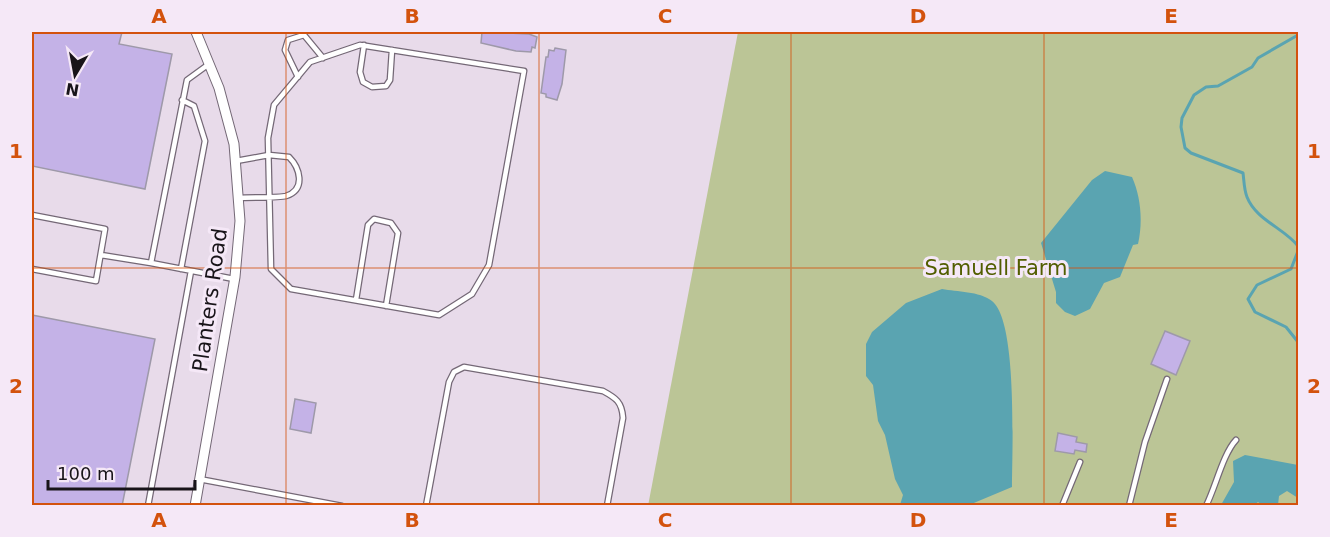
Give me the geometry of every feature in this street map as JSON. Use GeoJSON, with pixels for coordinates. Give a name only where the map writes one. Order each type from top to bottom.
{"type":"FeatureCollection","features":[{"type":"Feature","properties":{"kind":"street","name":"Planters Road"},"geometry":{"type":"LineString","coordinates":[[195,506],[234,279],[240,221],[234,144],[219,88],[196,32]]}},
{"type":"Feature","properties":{"kind":"lane"},"geometry":{"type":"LineString","coordinates":[[298,77],[285,50],[288,40],[296,35],[304,35],[323,58]]}},
{"type":"Feature","properties":{"kind":"lane"},"geometry":{"type":"LineString","coordinates":[[364,45],[360,72],[363,82],[372,87],[386,86],[390,80],[392,50]]}},
{"type":"Feature","properties":{"kind":"lane"},"geometry":{"type":"LineString","coordinates":[[364,45],[392,50],[524,71],[489,265],[472,294],[439,315],[291,289],[271,269],[268,138],[274,105],[310,62],[364,45]]}},
{"type":"Feature","properties":{"kind":"lane"},"geometry":{"type":"LineString","coordinates":[[151,263],[187,80],[209,64]]}},
{"type":"Feature","properties":{"kind":"lane"},"geometry":{"type":"LineString","coordinates":[[181,269],[205,141],[194,106],[182,100]]}},
{"type":"Feature","properties":{"kind":"lane"},"geometry":{"type":"LineString","coordinates":[[235,161],[269,156],[289,157],[298,166],[300,177],[297,187],[287,195],[238,198]]}},
{"type":"Feature","properties":{"kind":"lane"},"geometry":{"type":"LineString","coordinates":[[32,215],[105,229],[96,281],[32,269]]}},
{"type":"Feature","properties":{"kind":"lane"},"geometry":{"type":"LineString","coordinates":[[356,300],[368,225],[374,219],[392,223],[398,233],[386,306]]}},
{"type":"Feature","properties":{"kind":"lane"},"geometry":{"type":"LineString","coordinates":[[101,255],[234,279]]}},
{"type":"Feature","properties":{"kind":"lane"},"geometry":{"type":"LineString","coordinates":[[148,506],[191,271]]}},
{"type":"Feature","properties":{"kind":"lane"},"geometry":{"type":"LineString","coordinates":[[426,506],[449,382],[454,372],[464,367],[603,392],[615,397],[622,406],[623,418],[607,506]]}},
{"type":"Feature","properties":{"kind":"lane"},"geometry":{"type":"LineString","coordinates":[[1129,506],[1145,442],[1167,379]]}},
{"type":"Feature","properties":{"kind":"lane"},"geometry":{"type":"LineString","coordinates":[[1206,506],[1217,484],[1229,448],[1236,440]]}},
{"type":"Feature","properties":{"kind":"lane"},"geometry":{"type":"LineString","coordinates":[[1062,506],[1080,462]]}},
{"type":"Feature","properties":{"kind":"lane"},"geometry":{"type":"LineString","coordinates":[[199,479],[342,506]]}},
{"type":"Feature","properties":{"kind":"green space","name":"Samuell Farm"},"geometry":{"type":"Polygon","coordinates":[[[738,32],[1298,32],[1298,505],[648,506],[738,32]]]}},
{"type":"Feature","properties":{"kind":"water"},"geometry":{"type":"Polygon","coordinates":[[[1105,171],[1132,177],[1140,210],[1138,244],[1133,245],[1120,277],[1104,283],[1090,309],[1075,316],[1065,312],[1056,303],[1056,292],[1041,243],[1092,180],[1105,171]]]}},
{"type":"Feature","properties":{"kind":"water"},"geometry":{"type":"Polygon","coordinates":[[[942,289],[987,298],[992,301],[1000,313],[1010,359],[1012,388],[1012,487],[969,505],[900,505],[903,495],[895,479],[885,435],[878,421],[873,385],[866,376],[866,344],[872,332],[906,303],[942,289]]]}},
{"type":"Feature","properties":{"kind":"water"},"geometry":{"type":"Polygon","coordinates":[[[1245,455],[1298,465],[1298,498],[1287,491],[1279,496],[1278,505],[1262,505],[1258,502],[1254,505],[1221,505],[1234,482],[1233,461],[1245,455]]]}},
{"type":"Feature","properties":{"kind":"building"},"geometry":{"type":"Polygon","coordinates":[[[32,32],[122,32],[119,44],[172,54],[145,189],[32,166],[32,32]]]}},
{"type":"Feature","properties":{"kind":"building"},"geometry":{"type":"Polygon","coordinates":[[[482,32],[529,34],[537,37],[535,48],[532,47],[531,52],[516,51],[481,43],[482,32]]]}},
{"type":"Feature","properties":{"kind":"building"},"geometry":{"type":"Polygon","coordinates":[[[555,48],[566,50],[562,84],[557,100],[541,93],[546,57],[548,57],[549,50],[554,51],[555,48]]]}},
{"type":"Feature","properties":{"kind":"building"},"geometry":{"type":"Polygon","coordinates":[[[32,315],[155,339],[122,506],[32,506],[32,315]]]}},
{"type":"Feature","properties":{"kind":"building"},"geometry":{"type":"Polygon","coordinates":[[[1165,331],[1190,341],[1176,375],[1151,364],[1165,331]]]}},
{"type":"Feature","properties":{"kind":"building"},"geometry":{"type":"Polygon","coordinates":[[[295,399],[316,403],[311,433],[290,429],[295,399]]]}},
{"type":"Feature","properties":{"kind":"building"},"geometry":{"type":"Polygon","coordinates":[[[1058,433],[1077,437],[1076,442],[1087,444],[1086,452],[1075,450],[1074,454],[1055,451],[1058,433]]]}},
{"type":"Feature","properties":{"kind":"waterway"},"geometry":{"type":"LineString","coordinates":[[1298,35],[1258,58],[1252,67],[1218,86],[1206,87],[1194,95],[1182,118],[1181,127],[1185,148],[1191,153],[1243,173],[1246,194],[1251,205],[1263,218],[1298,246]]}},
{"type":"Feature","properties":{"kind":"waterway"},"geometry":{"type":"LineString","coordinates":[[1298,251],[1291,269],[1257,285],[1248,299],[1255,312],[1286,327],[1298,342]]}}]}
